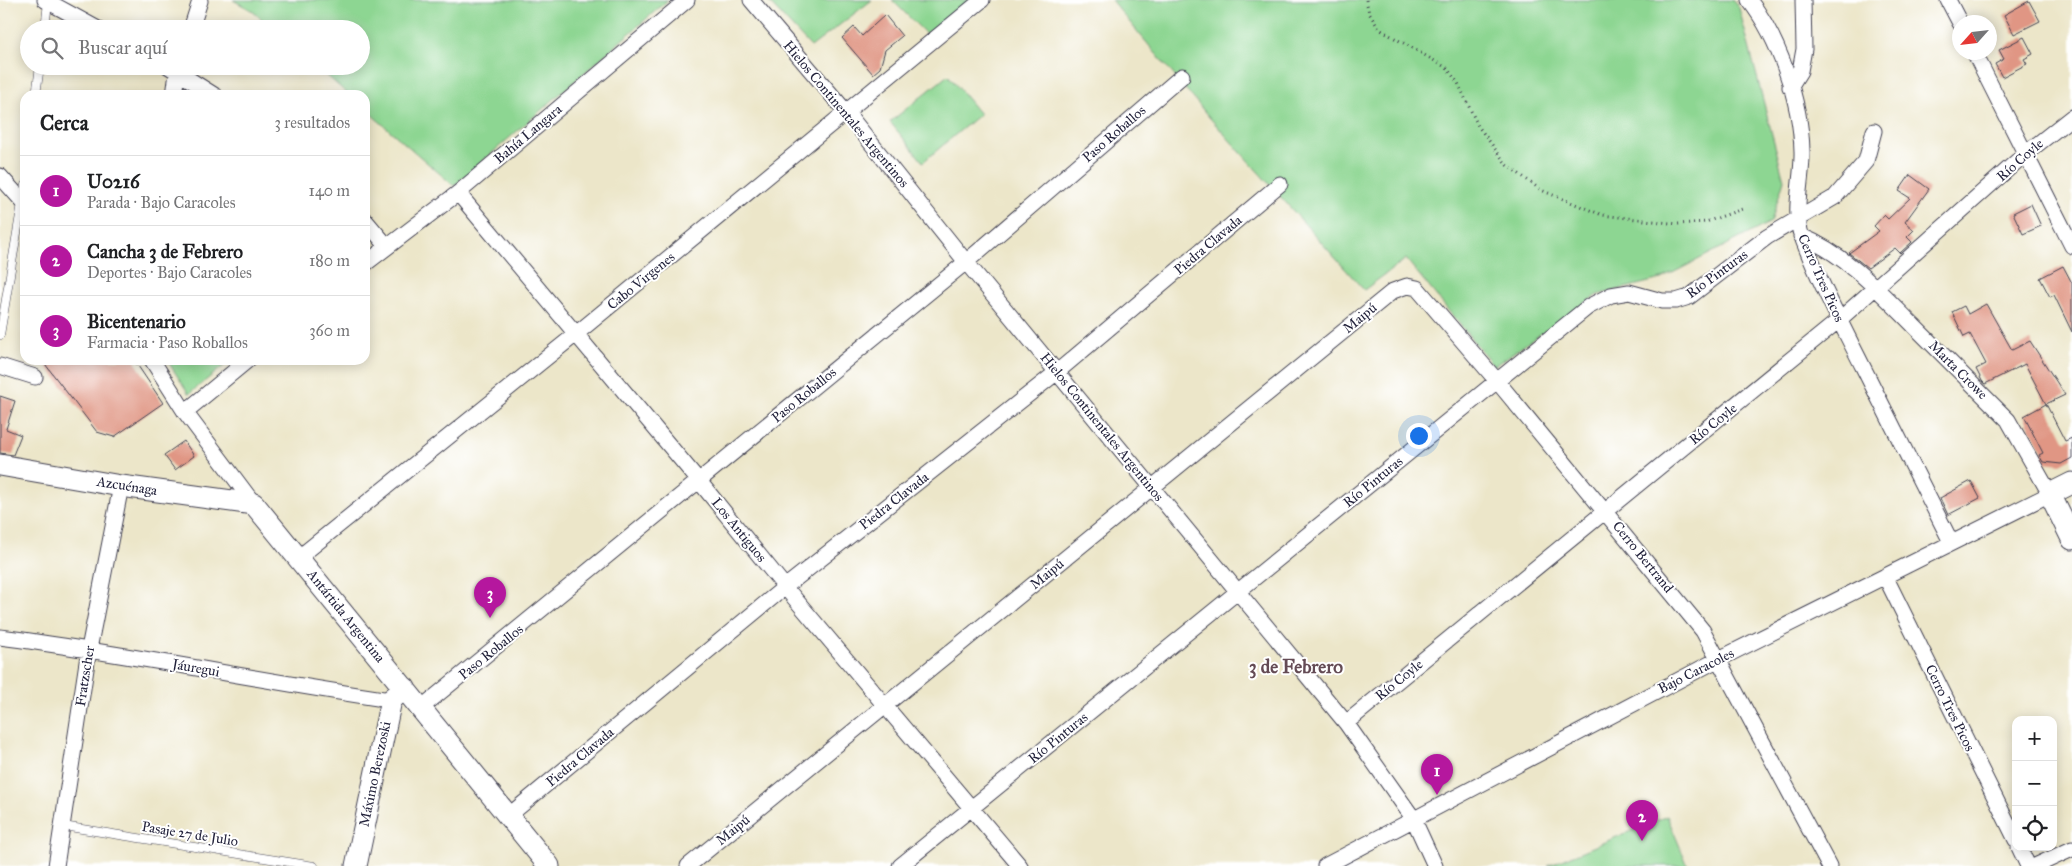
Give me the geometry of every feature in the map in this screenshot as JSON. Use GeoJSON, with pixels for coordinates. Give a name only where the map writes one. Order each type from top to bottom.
{"type":"FeatureCollection","features":[{"type":"Feature","properties":{"kind":"street","name":"Bahía Langara"},"geometry":{"type":"LineString","coordinates":[[370,260],[458,193],[687,0]]}},
{"type":"Feature","properties":{"kind":"street","name":"Hielos Continentales Argentinos"},"geometry":{"type":"LineString","coordinates":[[751,0],[847,113],[966,262],[1346,723],[1414,818],[1436,866]]}},
{"type":"Feature","properties":{"kind":"street","name":"Cabo Virgenes"},"geometry":{"type":"LineString","coordinates":[[298,558],[847,113],[982,0]]}},
{"type":"Feature","properties":{"kind":"street","name":"Cerro Tres Picos"},"geometry":{"type":"LineString","coordinates":[[1749,0],[1767,27],[1782,59],[1799,125],[1802,151],[1798,221],[1802,236],[1839,320],[1952,542]]}},
{"type":"Feature","properties":{"kind":"street"},"geometry":{"type":"LineString","coordinates":[[1790,86],[1800,71],[1804,48],[1803,0]]}},
{"type":"Feature","properties":{"kind":"street"},"geometry":{"type":"LineString","coordinates":[[1948,0],[1956,15]]}},
{"type":"Feature","properties":{"kind":"street"},"geometry":{"type":"LineString","coordinates":[[47,1],[82,20]]}},
{"type":"Feature","properties":{"kind":"street"},"geometry":{"type":"LineString","coordinates":[[194,20],[200,2]]}},
{"type":"Feature","properties":{"kind":"street"},"geometry":{"type":"LineString","coordinates":[[1978,60],[2072,246]]}},
{"type":"Feature","properties":{"kind":"street"},"geometry":{"type":"LineString","coordinates":[[174,75],[174,90]]}},
{"type":"Feature","properties":{"kind":"street"},"geometry":{"type":"LineString","coordinates":[[184,75],[207,90]]}},
{"type":"Feature","properties":{"kind":"street","name":"Paso Roballos"},"geometry":{"type":"LineString","coordinates":[[421,708],[966,262],[1182,76]]}},
{"type":"Feature","properties":{"kind":"street","name":"Río Coyle"},"geometry":{"type":"LineString","coordinates":[[1346,723],[1839,320],[2025,154],[2072,116]]}},
{"type":"Feature","properties":{"kind":"street","name":"Río Pinturas"},"geometry":{"type":"LineString","coordinates":[[900,866],[1588,307],[1611,295],[1629,292],[1662,301],[1676,301],[1689,297],[1768,237],[1798,221],[1835,197],[1852,180],[1866,161],[1874,132]]}},
{"type":"Feature","properties":{"kind":"street"},"geometry":{"type":"LineString","coordinates":[[0,176],[20,198]]}},
{"type":"Feature","properties":{"kind":"street","name":"Piedra Clavada"},"geometry":{"type":"LineString","coordinates":[[507,817],[785,587],[1058,372],[1280,184]]}},
{"type":"Feature","properties":{"kind":"street","name":"Los Antiguos"},"geometry":{"type":"LineString","coordinates":[[458,193],[884,706],[1020,866]]}},
{"type":"Feature","properties":{"kind":"street"},"geometry":{"type":"LineString","coordinates":[[370,226],[387,246]]}},
{"type":"Feature","properties":{"kind":"street","name":"Marta Crowe"},"geometry":{"type":"LineString","coordinates":[[1802,236],[1839,258],[1877,288],[2008,420],[2050,494],[2072,539]]}},
{"type":"Feature","properties":{"kind":"street","name":"Cerro Bertrand"},"geometry":{"type":"LineString","coordinates":[[1407,286],[1417,288],[1497,381],[1703,631],[1829,866]]}},
{"type":"Feature","properties":{"kind":"street","name":"Maipú"},"geometry":{"type":"LineString","coordinates":[[688,866],[1393,291],[1407,286]]}},
{"type":"Feature","properties":{"kind":"street","name":"Antártida Argentina"},"geometry":{"type":"LineString","coordinates":[[155,365],[185,412],[254,504],[298,558],[398,694],[421,708],[507,817],[549,866]]}},
{"type":"Feature","properties":{"kind":"street"},"geometry":{"type":"LineString","coordinates":[[185,412],[242,365]]}},
{"type":"Feature","properties":{"kind":"street"},"geometry":{"type":"LineString","coordinates":[[0,366],[35,378]]}},
{"type":"Feature","properties":{"kind":"street","name":"Azcuénaga"},"geometry":{"type":"LineString","coordinates":[[0,465],[121,486],[254,504]]}},
{"type":"Feature","properties":{"kind":"street","name":"Bajo Caracoles"},"geometry":{"type":"LineString","coordinates":[[1324,866],[1719,659],[2072,483]]}},
{"type":"Feature","properties":{"kind":"street","name":"Fratzscher"},"geometry":{"type":"LineString","coordinates":[[56,866],[89,649],[121,486]]}},
{"type":"Feature","properties":{"kind":"street","name":"Cerro Tres Picos"},"geometry":{"type":"LineString","coordinates":[[1885,576],[2012,832]]}},
{"type":"Feature","properties":{"kind":"street","name":"Jáuregui"},"geometry":{"type":"LineString","coordinates":[[0,637],[89,649],[288,685],[398,694]]}},
{"type":"Feature","properties":{"kind":"street","name":"Máximo Berezoski"},"geometry":{"type":"LineString","coordinates":[[356,866],[398,694]]}},
{"type":"Feature","properties":{"kind":"street"},"geometry":{"type":"LineString","coordinates":[[2035,866],[2072,849]]}},
{"type":"Feature","properties":{"kind":"street"},"geometry":{"type":"LineString","coordinates":[[2021,851],[2028,866]]}},
{"type":"Feature","properties":{"kind":"lane"},"geometry":{"type":"LineString","coordinates":[[46,20],[47,1]]}},
{"type":"Feature","properties":{"kind":"lane"},"geometry":{"type":"LineString","coordinates":[[37,90],[39,75]]}},
{"type":"Feature","properties":{"kind":"lane"},"geometry":{"type":"LineString","coordinates":[[0,335],[20,225]]}},
{"type":"Feature","properties":{"kind":"lane","name":"Pasaje 27 de Julio"},"geometry":{"type":"LineString","coordinates":[[63,826],[314,866]]}},
{"type":"Feature","properties":{"kind":"path"},"geometry":{"type":"LineString","coordinates":[[1366,0],[1369,13],[1379,29],[1447,68],[1458,83],[1478,126],[1507,165],[1541,190],[1602,215],[1678,224],[1706,222],[1745,208]]}},
{"type":"Feature","properties":{"kind":"green space"},"geometry":{"type":"Polygon","coordinates":[[[233,0],[668,0],[454,186],[370,113],[370,90],[343,90],[326,75],[370,75],[370,20],[263,20],[251,10],[233,0]]]}},
{"type":"Feature","properties":{"kind":"green space"},"geometry":{"type":"Polygon","coordinates":[[[767,0],[872,0],[811,47],[767,0]]]}},
{"type":"Feature","properties":{"kind":"green space"},"geometry":{"type":"Polygon","coordinates":[[[892,0],[970,0],[926,34],[892,0]]]}},
{"type":"Feature","properties":{"kind":"green space"},"geometry":{"type":"Polygon","coordinates":[[[1111,0],[1732,0],[1739,8],[1784,180],[1771,222],[1661,279],[1597,295],[1494,366],[1406,259],[1364,290],[1209,117],[1111,0]]]}},
{"type":"Feature","properties":{"kind":"green space"},"geometry":{"type":"Polygon","coordinates":[[[948,75],[980,114],[923,162],[890,122],[948,75]]]}},
{"type":"Feature","properties":{"kind":"green space"},"geometry":{"type":"Polygon","coordinates":[[[170,365],[225,365],[189,394],[170,365]]]}},
{"type":"Feature","properties":{"kind":"green space"},"geometry":{"type":"Polygon","coordinates":[[[1667,816],[1688,866],[1547,866],[1667,816]]]}},
{"type":"Feature","properties":{"kind":"building"},"geometry":{"type":"Polygon","coordinates":[[[2029,1],[2040,21],[2014,34],[2004,15],[2029,1]]]}},
{"type":"Feature","properties":{"kind":"building"},"geometry":{"type":"Polygon","coordinates":[[[885,15],[902,36],[885,50],[880,68],[873,74],[842,38],[854,27],[862,36],[885,15]]]}},
{"type":"Feature","properties":{"kind":"building"},"geometry":{"type":"Polygon","coordinates":[[[2024,37],[2033,54],[2024,59],[2027,64],[2002,77],[1995,64],[2004,59],[1999,50],[2024,37]]]}},
{"type":"Feature","properties":{"kind":"building"},"geometry":{"type":"Polygon","coordinates":[[[1910,175],[1929,189],[1905,222],[1914,230],[1907,237],[1912,242],[1900,253],[1895,248],[1868,268],[1849,253],[1879,231],[1874,226],[1884,215],[1888,219],[1910,198],[1899,191],[1910,175]]]}},
{"type":"Feature","properties":{"kind":"building"},"geometry":{"type":"Polygon","coordinates":[[[2031,204],[2041,226],[2023,234],[2013,213],[2031,204]]]}},
{"type":"Feature","properties":{"kind":"building"},"geometry":{"type":"Polygon","coordinates":[[[2063,266],[2072,283],[2072,332],[2054,295],[2050,297],[2040,278],[2063,266]]]}},
{"type":"Feature","properties":{"kind":"building"},"geometry":{"type":"Polygon","coordinates":[[[1986,304],[2012,350],[2030,341],[2065,395],[2046,404],[2025,364],[1985,384],[1982,381],[1976,369],[1986,364],[1970,334],[1964,337],[1952,312],[1964,306],[1968,314],[1986,304]]]}},
{"type":"Feature","properties":{"kind":"building"},"geometry":{"type":"Polygon","coordinates":[[[46,365],[137,365],[163,403],[114,437],[97,432],[46,365]]]}},
{"type":"Feature","properties":{"kind":"building"},"geometry":{"type":"Polygon","coordinates":[[[0,396],[15,401],[6,429],[21,435],[13,455],[0,453],[0,396]]]}},
{"type":"Feature","properties":{"kind":"building"},"geometry":{"type":"Polygon","coordinates":[[[2046,404],[2065,441],[2072,438],[2072,458],[2061,464],[2043,462],[2039,455],[2043,453],[2024,416],[2046,404]]]}},
{"type":"Feature","properties":{"kind":"building"},"geometry":{"type":"Polygon","coordinates":[[[184,441],[194,456],[175,470],[164,455],[184,441]]]}},
{"type":"Feature","properties":{"kind":"building"},"geometry":{"type":"Polygon","coordinates":[[[1971,481],[1980,498],[1948,515],[1940,498],[1971,481]]]}},
{"type":"Feature","properties":{"kind":"place","name":"Bicentenario"},"geometry":{"type":"Point","coordinates":[490,618]}},
{"type":"Feature","properties":{"kind":"place","name":"U0216"},"geometry":{"type":"Point","coordinates":[1437,795]}},
{"type":"Feature","properties":{"kind":"place","name":"Cancha 3 de Febrero"},"geometry":{"type":"Point","coordinates":[1642,841]}},
{"type":"Feature","properties":{"kind":"district","name":"3 de Febrero"},"geometry":{"type":"Point","coordinates":[1296,666]}}]}
